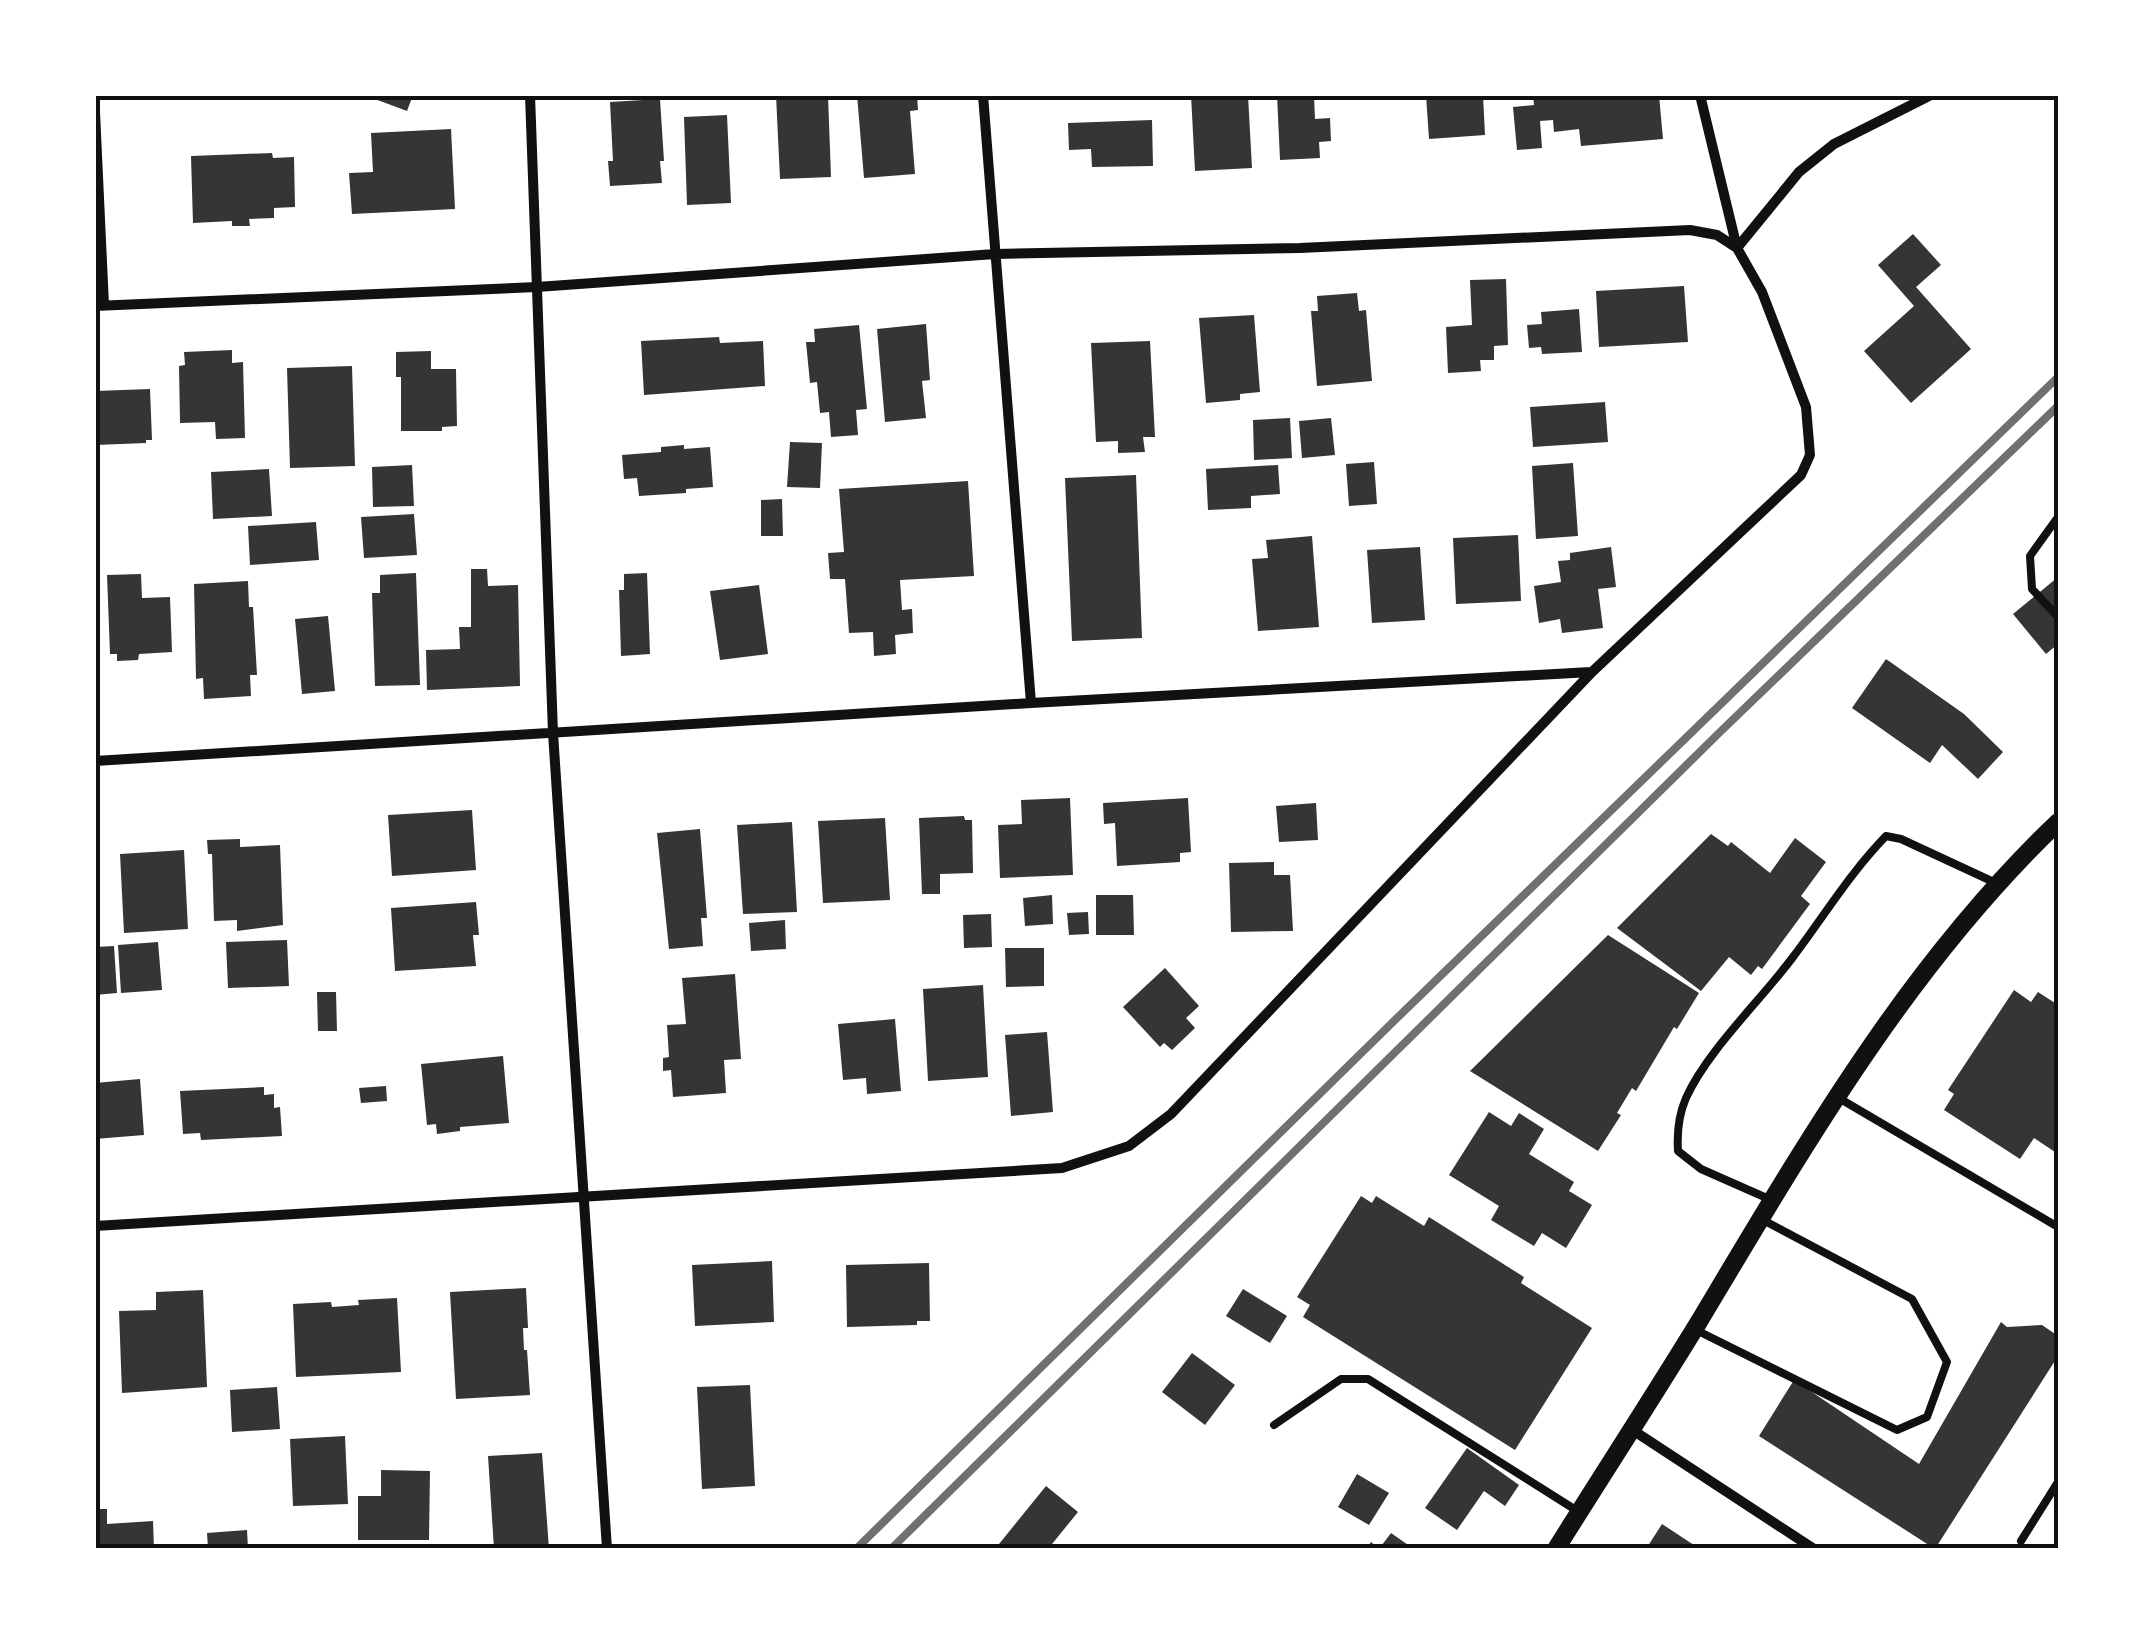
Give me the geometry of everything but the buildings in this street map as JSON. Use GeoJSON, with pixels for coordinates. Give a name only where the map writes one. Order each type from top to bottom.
{"type":"FeatureCollection","features":[{"type":"Feature","properties":{"kind":"street"},"geometry":{"type":"LineString","coordinates":[[530,95],[553,733],[607,1549]]}},
{"type":"Feature","properties":{"kind":"street"},"geometry":{"type":"LineString","coordinates":[[983,95],[1031,703]]}},
{"type":"Feature","properties":{"kind":"street"},"geometry":{"type":"LineString","coordinates":[[95,1226],[1062,1168],[1128,1146],[1171,1114],[1592,672],[1802,475],[1810,454],[1806,407],[1762,292],[1737,248],[1700,95]]}},
{"type":"Feature","properties":{"kind":"street"},"geometry":{"type":"LineString","coordinates":[[1737,248],[1799,172],[1834,144],[1931,95]]}},
{"type":"Feature","properties":{"kind":"street"},"geometry":{"type":"LineString","coordinates":[[95,112],[100,305],[538,287],[995,254],[1300,248],[1690,230],[1717,235],[1737,248]]}},
{"type":"Feature","properties":{"kind":"street"},"geometry":{"type":"LineString","coordinates":[[95,762],[1592,672]]}},
{"type":"Feature","properties":{"kind":"street"},"geometry":{"type":"LineString","coordinates":[[1556,1549],[1771,1200],[1905,997],[1998,884],[2058,822]]}},
{"type":"Feature","properties":{"kind":"street"},"geometry":{"type":"LineString","coordinates":[[1631,1429],[1814,1549]]}},
{"type":"Feature","properties":{"kind":"lane"},"geometry":{"type":"LineString","coordinates":[[2058,517],[2030,556],[2032,590],[2058,617]]}},
{"type":"Feature","properties":{"kind":"lane"},"geometry":{"type":"LineString","coordinates":[[1771,1200],[1701,1169],[1678,1151],[1686,1099],[1710,1060],[1793,957],[1858,864],[1886,836],[1998,884]]}},
{"type":"Feature","properties":{"kind":"lane"},"geometry":{"type":"LineString","coordinates":[[1838,1097],[2058,1228]]}},
{"type":"Feature","properties":{"kind":"lane"},"geometry":{"type":"LineString","coordinates":[[1694,1329],[1896,1430],[1927,1417],[1947,1362],[1912,1299],[1760,1219]]}},
{"type":"Feature","properties":{"kind":"lane"},"geometry":{"type":"LineString","coordinates":[[1274,1425],[1341,1379],[1368,1380],[1579,1512]]}},
{"type":"Feature","properties":{"kind":"lane"},"geometry":{"type":"LineString","coordinates":[[2021,1541],[2058,1482]]}},
{"type":"Feature","properties":{"kind":"railway"},"geometry":{"type":"LineString","coordinates":[[856,1549],[2058,377]]}},
{"type":"Feature","properties":{"kind":"railway"},"geometry":{"type":"LineString","coordinates":[[891,1549],[1719,733],[2058,406]]}}]}
